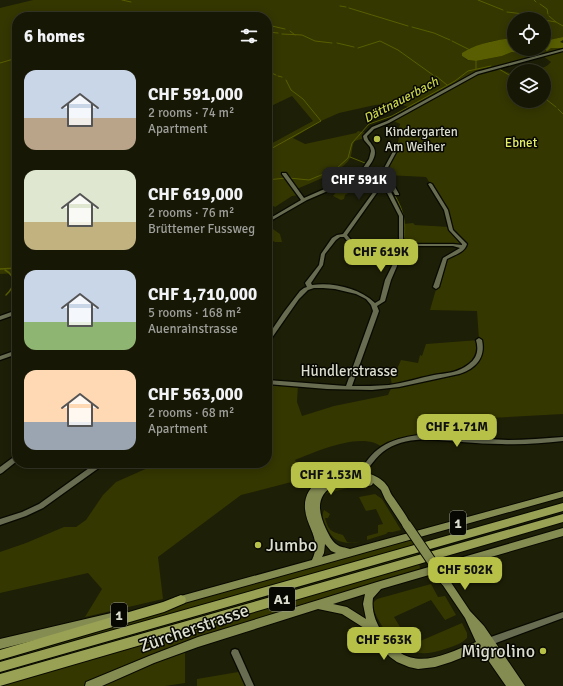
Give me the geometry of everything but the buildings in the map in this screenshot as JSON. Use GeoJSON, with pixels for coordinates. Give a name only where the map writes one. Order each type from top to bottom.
{"type":"FeatureCollection","features":[{"type":"Feature","properties":{"kind":"highway","name":"A1"},"geometry":{"type":"LineString","coordinates":[[0,667],[563,507]]}},
{"type":"Feature","properties":{"kind":"highway","name":"A1"},"geometry":{"type":"LineString","coordinates":[[0,680],[563,518]]}},
{"type":"Feature","properties":{"kind":"highway"},"geometry":{"type":"LineString","coordinates":[[0,655],[164,607],[182,600]]}},
{"type":"Feature","properties":{"kind":"main road"},"geometry":{"type":"LineString","coordinates":[[315,563],[321,553],[321,543],[310,510],[312,495],[318,485],[329,477],[343,474],[360,477],[387,495],[467,614],[475,632],[487,643],[520,686]]}},
{"type":"Feature","properties":{"kind":"main road"},"geometry":{"type":"LineString","coordinates":[[352,553],[337,550],[328,543],[318,522],[315,509],[321,494],[330,484],[344,479],[360,477]]}},
{"type":"Feature","properties":{"kind":"main road","name":"Zürcherstrasse"},"geometry":{"type":"LineString","coordinates":[[0,644],[182,600],[563,494]]}},
{"type":"Feature","properties":{"kind":"main road","name":"Zürcherstrasse"},"geometry":{"type":"LineString","coordinates":[[90,686],[178,649],[318,606],[377,586],[563,532]]}},
{"type":"Feature","properties":{"kind":"main road"},"geometry":{"type":"LineString","coordinates":[[377,586],[370,594],[368,600],[369,613],[379,639],[393,654],[409,662],[418,664],[439,662],[487,643]]}},
{"type":"Feature","properties":{"kind":"main road"},"geometry":{"type":"LineString","coordinates":[[318,606],[344,610],[374,628]]}},
{"type":"Feature","properties":{"kind":"main road"},"geometry":{"type":"LineString","coordinates":[[487,643],[512,686]]}},
{"type":"Feature","properties":{"kind":"street"},"geometry":{"type":"LineString","coordinates":[[272,219],[303,200],[356,177],[365,170],[373,150],[365,140],[366,134],[373,128],[386,123],[477,73],[563,50]]}},
{"type":"Feature","properties":{"kind":"street"},"geometry":{"type":"LineString","coordinates":[[384,171],[397,146]]}},
{"type":"Feature","properties":{"kind":"street"},"geometry":{"type":"LineString","coordinates":[[365,170],[384,171]]}},
{"type":"Feature","properties":{"kind":"street"},"geometry":{"type":"LineString","coordinates":[[310,287],[308,283],[321,265],[323,254],[334,239],[345,235],[381,185],[381,177],[376,173],[365,170]]}},
{"type":"Feature","properties":{"kind":"street"},"geometry":{"type":"LineString","coordinates":[[384,171],[397,194]]}},
{"type":"Feature","properties":{"kind":"street"},"geometry":{"type":"LineString","coordinates":[[286,177],[303,200]]}},
{"type":"Feature","properties":{"kind":"street"},"geometry":{"type":"LineString","coordinates":[[430,184],[446,210],[451,230],[464,242],[464,247]]}},
{"type":"Feature","properties":{"kind":"street"},"geometry":{"type":"LineString","coordinates":[[375,304],[382,302],[386,285],[401,249],[402,224],[400,212],[387,188],[381,185]]}},
{"type":"Feature","properties":{"kind":"street"},"geometry":{"type":"LineString","coordinates":[[345,235],[368,258],[385,263],[395,262]]}},
{"type":"Feature","properties":{"kind":"street"},"geometry":{"type":"LineString","coordinates":[[401,249],[416,245],[452,245],[464,247]]}},
{"type":"Feature","properties":{"kind":"street"},"geometry":{"type":"LineString","coordinates":[[436,287],[444,258],[464,247]]}},
{"type":"Feature","properties":{"kind":"street"},"geometry":{"type":"LineString","coordinates":[[272,335],[301,293],[310,287],[319,285],[329,286],[365,296],[375,304]]}},
{"type":"Feature","properties":{"kind":"street"},"geometry":{"type":"LineString","coordinates":[[349,386],[375,313],[375,304]]}},
{"type":"Feature","properties":{"kind":"street"},"geometry":{"type":"LineString","coordinates":[[0,318],[12,314]]}},
{"type":"Feature","properties":{"kind":"street","name":"Hündlerstrasse"},"geometry":{"type":"LineString","coordinates":[[272,382],[349,386],[389,386],[456,374],[469,366],[479,357],[481,349],[479,340]]}},
{"type":"Feature","properties":{"kind":"street"},"geometry":{"type":"LineString","coordinates":[[0,358],[12,354]]}},
{"type":"Feature","properties":{"kind":"street"},"geometry":{"type":"LineString","coordinates":[[360,477],[370,460],[380,451],[393,443],[411,438],[429,437],[511,442],[563,439]]}},
{"type":"Feature","properties":{"kind":"street"},"geometry":{"type":"LineString","coordinates":[[0,471],[12,462]]}},
{"type":"Feature","properties":{"kind":"street"},"geometry":{"type":"LineString","coordinates":[[0,522],[24,514],[43,505],[94,468]]}},
{"type":"Feature","properties":{"kind":"street"},"geometry":{"type":"LineString","coordinates":[[487,643],[563,615]]}},
{"type":"Feature","properties":{"kind":"street"},"geometry":{"type":"LineString","coordinates":[[236,653],[250,686]]}},
{"type":"Feature","properties":{"kind":"green space","name":"Ebnet"},"geometry":{"type":"Polygon","coordinates":[[[33,0],[563,0],[563,37],[551,40],[551,12],[507,12],[507,39],[479,45],[462,56],[467,60],[476,61],[507,54],[507,56],[543,56],[551,56],[551,48],[563,48],[563,414],[471,419],[463,422],[439,420],[435,438],[411,438],[383,448],[374,443],[364,441],[339,444],[295,460],[303,479],[241,495],[158,557],[163,599],[85,617],[102,589],[88,573],[0,593],[0,552],[64,527],[76,527],[86,520],[103,495],[116,482],[148,468],[272,468],[272,382],[298,384],[297,402],[302,416],[334,406],[388,395],[392,386],[390,373],[396,371],[401,360],[418,363],[420,355],[422,356],[426,344],[479,340],[477,311],[430,310],[445,258],[461,249],[458,245],[414,245],[401,249],[403,224],[413,223],[415,225],[450,227],[444,207],[426,177],[386,175],[385,172],[397,147],[400,132],[398,132],[400,124],[391,120],[411,108],[397,103],[375,105],[339,113],[321,121],[293,138],[305,144],[356,133],[358,131],[367,133],[364,138],[355,141],[347,163],[334,172],[297,189],[300,195],[292,196],[275,207],[272,206],[272,143],[313,121],[292,96],[272,106],[272,12],[12,12],[12,273],[0,274],[0,8],[33,0]]]}},
{"type":"Feature","properties":{"kind":"green space"},"geometry":{"type":"Polygon","coordinates":[[[351,187],[352,189],[345,195],[344,199],[341,200],[333,196],[339,189],[351,187]]]}},
{"type":"Feature","properties":{"kind":"green space"},"geometry":{"type":"Polygon","coordinates":[[[272,228],[280,234],[282,242],[272,240],[272,228]]]}},
{"type":"Feature","properties":{"kind":"green space"},"geometry":{"type":"Polygon","coordinates":[[[352,482],[362,484],[325,494],[334,486],[352,482]]]}},
{"type":"Feature","properties":{"kind":"green space"},"geometry":{"type":"Polygon","coordinates":[[[375,494],[382,499],[401,530],[388,532],[367,540],[367,536],[378,533],[378,525],[383,524],[376,509],[366,511],[359,497],[375,494]]]}},
{"type":"Feature","properties":{"kind":"green space"},"geometry":{"type":"Polygon","coordinates":[[[324,510],[330,514],[328,518],[325,518],[329,528],[343,535],[347,542],[351,543],[338,541],[332,536],[323,519],[324,510]]]}},
{"type":"Feature","properties":{"kind":"green space"},"geometry":{"type":"Polygon","coordinates":[[[414,536],[421,574],[185,646],[185,683],[165,686],[0,686],[0,644],[122,614],[414,536]]]}},
{"type":"Feature","properties":{"kind":"green space"},"geometry":{"type":"Polygon","coordinates":[[[431,584],[438,597],[445,596],[456,615],[445,620],[431,600],[394,617],[411,645],[462,623],[467,633],[467,638],[456,645],[427,653],[418,653],[402,648],[388,635],[382,626],[376,615],[373,603],[377,599],[431,584]]]}},
{"type":"Feature","properties":{"kind":"green space"},"geometry":{"type":"Polygon","coordinates":[[[244,671],[250,686],[197,686],[197,679],[244,671]]]}},
{"type":"Feature","properties":{"kind":"shaded area"},"geometry":{"type":"Polygon","coordinates":[[[563,37],[563,40],[560,42],[563,43],[563,48],[551,48],[551,40],[563,37]]]}},
{"type":"Feature","properties":{"kind":"shaded area"},"geometry":{"type":"Polygon","coordinates":[[[507,39],[507,54],[476,61],[468,60],[462,56],[462,53],[467,50],[488,42],[507,39]]]}},
{"type":"Feature","properties":{"kind":"waterway"},"geometry":{"type":"LineString","coordinates":[[122,0],[131,2]]}},
{"type":"Feature","properties":{"kind":"waterway"},"geometry":{"type":"LineString","coordinates":[[478,0],[503,10]]}},
{"type":"Feature","properties":{"kind":"waterway"},"geometry":{"type":"LineString","coordinates":[[540,4],[547,9],[548,12]]}},
{"type":"Feature","properties":{"kind":"waterway","name":"Dättnauerbach"},"geometry":{"type":"LineString","coordinates":[[340,6],[346,7]]}},
{"type":"Feature","properties":{"kind":"waterway","name":"Dättnauerbach"},"geometry":{"type":"LineString","coordinates":[[349,8],[408,26]]}},
{"type":"Feature","properties":{"kind":"waterway"},"geometry":{"type":"LineString","coordinates":[[551,18],[556,22]]}},
{"type":"Feature","properties":{"kind":"waterway"},"geometry":{"type":"LineString","coordinates":[[551,21],[556,22]]}},
{"type":"Feature","properties":{"kind":"waterway"},"geometry":{"type":"LineString","coordinates":[[556,22],[563,26]]}},
{"type":"Feature","properties":{"kind":"waterway"},"geometry":{"type":"LineString","coordinates":[[272,26],[285,29]]}},
{"type":"Feature","properties":{"kind":"waterway","name":"Dättnauerbach"},"geometry":{"type":"LineString","coordinates":[[412,27],[434,33],[450,40]]}},
{"type":"Feature","properties":{"kind":"waterway"},"geometry":{"type":"LineString","coordinates":[[290,31],[295,35]]}},
{"type":"Feature","properties":{"kind":"waterway"},"geometry":{"type":"LineString","coordinates":[[272,32],[278,33]]}},
{"type":"Feature","properties":{"kind":"waterway"},"geometry":{"type":"LineString","coordinates":[[282,34],[295,35]]}},
{"type":"Feature","properties":{"kind":"waterway"},"geometry":{"type":"LineString","coordinates":[[295,35],[302,35],[315,41],[332,43]]}},
{"type":"Feature","properties":{"kind":"waterway"},"geometry":{"type":"LineString","coordinates":[[358,48],[380,41],[398,50],[433,75]]}},
{"type":"Feature","properties":{"kind":"waterway"},"geometry":{"type":"LineString","coordinates":[[452,41],[470,50]]}},
{"type":"Feature","properties":{"kind":"waterway"},"geometry":{"type":"LineString","coordinates":[[337,43],[354,47]]}},
{"type":"Feature","properties":{"kind":"waterway"},"geometry":{"type":"LineString","coordinates":[[0,63],[12,59]]}},
{"type":"Feature","properties":{"kind":"waterway"},"geometry":{"type":"LineString","coordinates":[[476,59],[476,69]]}},
{"type":"Feature","properties":{"kind":"waterway","name":"Dättnauerbach"},"geometry":{"type":"LineString","coordinates":[[289,178],[309,180],[336,169],[348,158],[352,143],[369,124],[392,116],[455,81],[468,71],[491,66]]}},
{"type":"Feature","properties":{"kind":"waterway","name":"Dättnauerbach"},"geometry":{"type":"LineString","coordinates":[[499,69],[507,74]]}},
{"type":"Feature","properties":{"kind":"waterway"},"geometry":{"type":"LineString","coordinates":[[272,73],[276,75]]}},
{"type":"Feature","properties":{"kind":"waterway"},"geometry":{"type":"LineString","coordinates":[[278,76],[282,77]]}},
{"type":"Feature","properties":{"kind":"waterway"},"geometry":{"type":"LineString","coordinates":[[436,76],[447,85]]}},
{"type":"Feature","properties":{"kind":"waterway"},"geometry":{"type":"LineString","coordinates":[[272,148],[321,121],[303,99],[291,90],[286,80]]}},
{"type":"Feature","properties":{"kind":"waterway","name":"Dättnauerbach"},"geometry":{"type":"LineString","coordinates":[[551,103],[556,107]]}},
{"type":"Feature","properties":{"kind":"waterway","name":"Dättnauerbach"},"geometry":{"type":"LineString","coordinates":[[558,109],[563,114]]}},
{"type":"Feature","properties":{"kind":"waterway"},"geometry":{"type":"LineString","coordinates":[[350,157],[365,163]]}},
{"type":"Feature","properties":{"kind":"waterway"},"geometry":{"type":"LineString","coordinates":[[377,172],[382,174],[399,204],[404,219],[404,238]]}},
{"type":"Feature","properties":{"kind":"waterway","name":"Dättnauerbach"},"geometry":{"type":"LineString","coordinates":[[272,179],[286,178]]}},
{"type":"Feature","properties":{"kind":"waterway","name":"Dättnauerbach"},"geometry":{"type":"LineString","coordinates":[[0,269],[12,268]]}},
{"type":"Feature","properties":{"kind":"waterway"},"geometry":{"type":"LineString","coordinates":[[5,270],[9,272],[12,276]]}},
{"type":"Feature","properties":{"kind":"waterway"},"geometry":{"type":"LineString","coordinates":[[6,295],[12,287]]}},
{"type":"Feature","properties":{"kind":"place","name":"Kindergarten Am Weiher"},"geometry":{"type":"Point","coordinates":[377,139]}},
{"type":"Feature","properties":{"kind":"place","name":"Jumbo"},"geometry":{"type":"Point","coordinates":[258,545]}},
{"type":"Feature","properties":{"kind":"place","name":"Migrolino"},"geometry":{"type":"Point","coordinates":[543,651]}}]}
